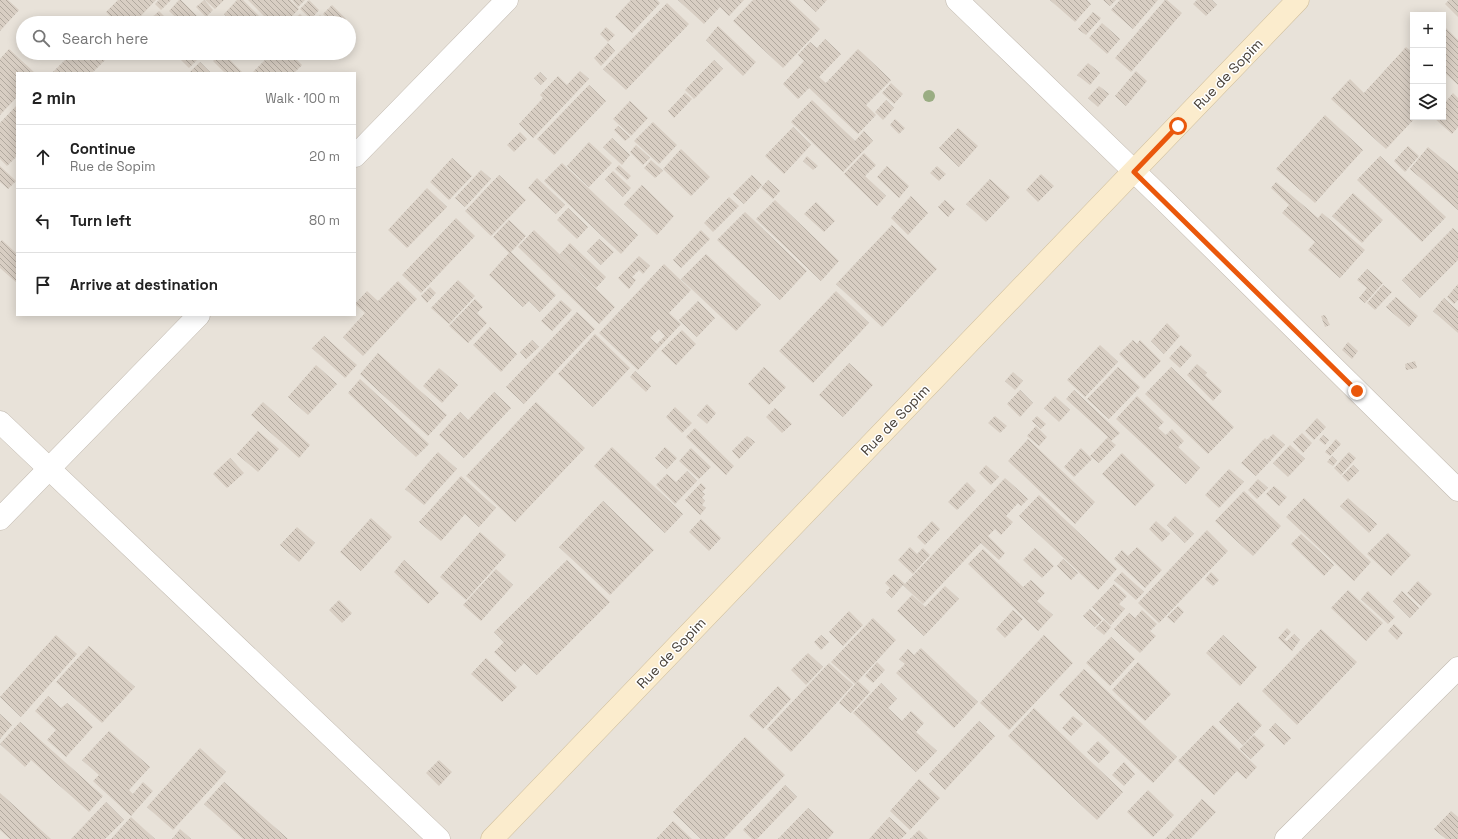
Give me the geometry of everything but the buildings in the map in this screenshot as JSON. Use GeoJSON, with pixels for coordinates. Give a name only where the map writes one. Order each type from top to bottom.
{"type":"FeatureCollection","features":[{"type":"Feature","properties":{"kind":"street"},"geometry":{"type":"LineString","coordinates":[[356,155],[507,0]]}},
{"type":"Feature","properties":{"kind":"street"},"geometry":{"type":"LineString","coordinates":[[957,0],[1458,490]]}},
{"type":"Feature","properties":{"kind":"street","name":"Rue de Sopim"},"geometry":{"type":"LineString","coordinates":[[492,839],[1298,0]]}},
{"type":"Feature","properties":{"kind":"street"},"geometry":{"type":"LineString","coordinates":[[0,519],[48,468],[198,316]]}},
{"type":"Feature","properties":{"kind":"street"},"geometry":{"type":"LineString","coordinates":[[0,422],[439,839]]}},
{"type":"Feature","properties":{"kind":"street"},"geometry":{"type":"LineString","coordinates":[[1286,839],[1458,668]]}},
{"type":"Feature","properties":{"kind":"shaded area"},"geometry":{"type":"Polygon","coordinates":[[[0,0],[1458,0],[1458,839],[0,839],[0,0]]]}},
{"type":"Feature","properties":{"kind":"route"},"geometry":{"type":"LineString","coordinates":[[1178,126],[1134,172],[1357,391]]}}]}
